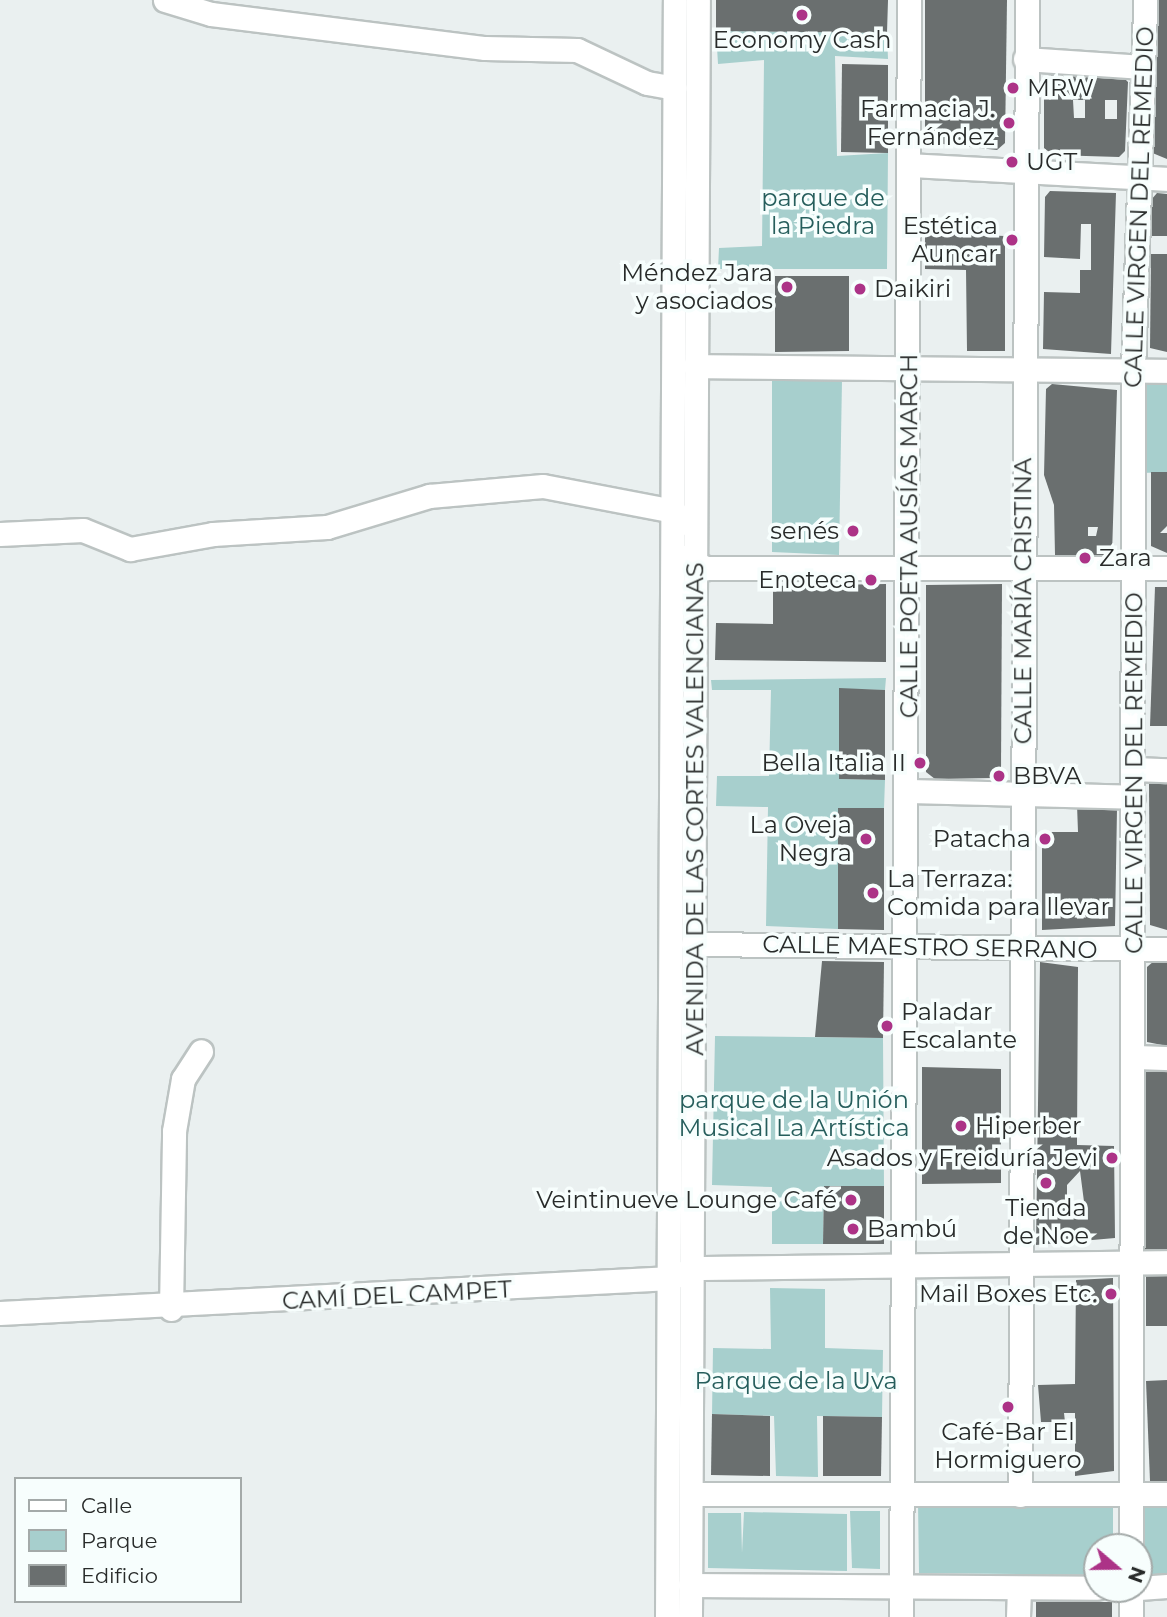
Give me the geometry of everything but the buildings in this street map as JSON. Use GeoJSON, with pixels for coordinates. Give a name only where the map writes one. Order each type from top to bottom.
{"type":"FeatureCollection","features":[{"type":"Feature","properties":{"kind":"street"},"geometry":{"type":"LineString","coordinates":[[165,0],[211,14],[485,48],[577,50],[675,88]]}},
{"type":"Feature","properties":{"kind":"street","name":"AVENIDA DE LAS CORTES VALENCIANAS"},"geometry":{"type":"LineString","coordinates":[[667,1617],[671,1278],[675,0]]}},
{"type":"Feature","properties":{"kind":"street","name":"AVENIDA DE LAS CORTES VALENCIANAS"},"geometry":{"type":"LineString","coordinates":[[690,1617],[695,1268],[693,944],[698,0]]}},
{"type":"Feature","properties":{"kind":"street","name":"CALLE POETA AUSÍAS MARCH"},"geometry":{"type":"LineString","coordinates":[[901,1617],[902,1269],[909,946],[909,0]]}},
{"type":"Feature","properties":{"kind":"street","name":"CALLE MARÍA CRISTINA"},"geometry":{"type":"LineString","coordinates":[[1020,1495],[1023,171],[1027,0]]}},
{"type":"Feature","properties":{"kind":"street","name":"CALLE VIRGEN DEL REMEDIO"},"geometry":{"type":"LineString","coordinates":[[1131,1533],[1133,371],[1145,0]]}},
{"type":"Feature","properties":{"kind":"street"},"geometry":{"type":"LineString","coordinates":[[1026,59],[1143,67]]}},
{"type":"Feature","properties":{"kind":"street"},"geometry":{"type":"LineString","coordinates":[[909,165],[1167,179]]}},
{"type":"Feature","properties":{"kind":"street"},"geometry":{"type":"LineString","coordinates":[[695,366],[1167,371]]}},
{"type":"Feature","properties":{"kind":"street"},"geometry":{"type":"LineString","coordinates":[[0,534],[83,530],[130,549],[352,523],[429,496],[497,487],[571,488],[674,511],[684,558],[696,567],[1167,568]]}},
{"type":"Feature","properties":{"kind":"street"},"geometry":{"type":"LineString","coordinates":[[1133,769],[1167,770]]}},
{"type":"Feature","properties":{"kind":"street"},"geometry":{"type":"LineString","coordinates":[[909,791],[1133,797]]}},
{"type":"Feature","properties":{"kind":"street","name":"CALLE MAESTRO SERRANO"},"geometry":{"type":"LineString","coordinates":[[693,944],[1167,949]]}},
{"type":"Feature","properties":{"kind":"street"},"geometry":{"type":"LineString","coordinates":[[171,1308],[174,1131],[183,1079],[201,1051]]}},
{"type":"Feature","properties":{"kind":"street"},"geometry":{"type":"LineString","coordinates":[[1133,1057],[1167,1058]]}},
{"type":"Feature","properties":{"kind":"street"},"geometry":{"type":"LineString","coordinates":[[695,1268],[1022,1268],[1167,1262]]}},
{"type":"Feature","properties":{"kind":"street","name":"CAMÍ DEL CAMPET"},"geometry":{"type":"LineString","coordinates":[[0,1313],[171,1308],[671,1278],[695,1268]]}},
{"type":"Feature","properties":{"kind":"street","name":"CAMÍ DEL CAMPET"},"geometry":{"type":"LineString","coordinates":[[0,1300],[96,1311]]}},
{"type":"Feature","properties":{"kind":"street"},"geometry":{"type":"LineString","coordinates":[[691,1494],[1167,1494]]}},
{"type":"Feature","properties":{"kind":"street"},"geometry":{"type":"LineString","coordinates":[[690,1585],[1083,1588]]}},
{"type":"Feature","properties":{"kind":"street"},"geometry":{"type":"LineString","coordinates":[[1018,1617],[1019,1588]]}},
{"type":"Feature","properties":{"kind":"green space","name":"parque de la Piedra"},"geometry":{"type":"Polygon","coordinates":[[[716,31],[887,33],[888,59],[835,56],[837,156],[888,153],[887,269],[718,269],[719,248],[762,246],[764,60],[718,64],[716,31]]]}},
{"type":"Feature","properties":{"kind":"green space"},"geometry":{"type":"Polygon","coordinates":[[[772,380],[842,380],[839,555],[772,552],[772,380]]]}},
{"type":"Feature","properties":{"kind":"green space"},"geometry":{"type":"Polygon","coordinates":[[[1144,381],[1167,381],[1167,472],[1143,473],[1144,381]]]}},
{"type":"Feature","properties":{"kind":"green space"},"geometry":{"type":"Polygon","coordinates":[[[886,678],[885,690],[839,689],[839,779],[885,780],[884,808],[838,808],[838,929],[766,926],[768,807],[716,806],[717,776],[769,776],[771,690],[712,690],[711,680],[886,678]]]}},
{"type":"Feature","properties":{"kind":"green space","name":"parque de la Unión Musical La Artística"},"geometry":{"type":"Polygon","coordinates":[[[715,1036],[883,1038],[884,1186],[824,1186],[823,1244],[772,1244],[772,1187],[712,1185],[715,1036]]]}},
{"type":"Feature","properties":{"kind":"green space","name":"Parque de la Uva"},"geometry":{"type":"Polygon","coordinates":[[[770,1288],[825,1289],[825,1348],[883,1350],[882,1417],[817,1416],[818,1477],[776,1476],[774,1416],[712,1414],[713,1348],[771,1349],[770,1288]]]}},
{"type":"Feature","properties":{"kind":"green space"},"geometry":{"type":"Polygon","coordinates":[[[1145,1501],[1167,1502],[1167,1575],[1153,1575],[1153,1533],[1145,1533],[1145,1501]]]}},
{"type":"Feature","properties":{"kind":"green space"},"geometry":{"type":"Polygon","coordinates":[[[918,1502],[1113,1504],[1113,1533],[1083,1533],[1083,1575],[919,1573],[918,1502]]]}},
{"type":"Feature","properties":{"kind":"green space"},"geometry":{"type":"Polygon","coordinates":[[[850,1511],[880,1511],[880,1569],[852,1568],[850,1511]]]}},
{"type":"Feature","properties":{"kind":"green space"},"geometry":{"type":"Polygon","coordinates":[[[744,1512],[847,1514],[847,1571],[708,1568],[708,1513],[741,1513],[742,1553],[744,1512]]]}},
{"type":"Feature","properties":{"kind":"place","name":"Economy Cash"},"geometry":{"type":"Point","coordinates":[802,15]}},
{"type":"Feature","properties":{"kind":"place","name":"MRW"},"geometry":{"type":"Point","coordinates":[1013,88]}},
{"type":"Feature","properties":{"kind":"place","name":"Farmacia J. Fernández"},"geometry":{"type":"Point","coordinates":[1009,123]}},
{"type":"Feature","properties":{"kind":"place","name":"UGT"},"geometry":{"type":"Point","coordinates":[1012,162]}},
{"type":"Feature","properties":{"kind":"place","name":"Estética Auncar"},"geometry":{"type":"Point","coordinates":[1012,240]}},
{"type":"Feature","properties":{"kind":"place","name":"Méndez Jara y asociados"},"geometry":{"type":"Point","coordinates":[787,287]}},
{"type":"Feature","properties":{"kind":"place","name":"Daikiri"},"geometry":{"type":"Point","coordinates":[860,289]}},
{"type":"Feature","properties":{"kind":"place","name":"senés"},"geometry":{"type":"Point","coordinates":[853,531]}},
{"type":"Feature","properties":{"kind":"place","name":"Zara"},"geometry":{"type":"Point","coordinates":[1085,558]}},
{"type":"Feature","properties":{"kind":"place","name":"Enoteca"},"geometry":{"type":"Point","coordinates":[871,580]}},
{"type":"Feature","properties":{"kind":"place","name":"Bella Italia II"},"geometry":{"type":"Point","coordinates":[920,763]}},
{"type":"Feature","properties":{"kind":"place","name":"BBVA"},"geometry":{"type":"Point","coordinates":[999,776]}},
{"type":"Feature","properties":{"kind":"place","name":"La Oveja Negra"},"geometry":{"type":"Point","coordinates":[866,839]}},
{"type":"Feature","properties":{"kind":"place","name":"Patacha"},"geometry":{"type":"Point","coordinates":[1045,839]}},
{"type":"Feature","properties":{"kind":"place","name":"La Terraza: Comida para llevar"},"geometry":{"type":"Point","coordinates":[873,893]}},
{"type":"Feature","properties":{"kind":"place","name":"Paladar Escalante"},"geometry":{"type":"Point","coordinates":[887,1026]}},
{"type":"Feature","properties":{"kind":"place","name":"Hiperber"},"geometry":{"type":"Point","coordinates":[961,1126]}},
{"type":"Feature","properties":{"kind":"place","name":"Asados y Freiduría Jevi"},"geometry":{"type":"Point","coordinates":[1112,1158]}},
{"type":"Feature","properties":{"kind":"place","name":"Tienda de Noe"},"geometry":{"type":"Point","coordinates":[1046,1183]}},
{"type":"Feature","properties":{"kind":"place","name":"Veintinueve Lounge Café"},"geometry":{"type":"Point","coordinates":[851,1200]}},
{"type":"Feature","properties":{"kind":"place","name":"Bambú"},"geometry":{"type":"Point","coordinates":[853,1229]}},
{"type":"Feature","properties":{"kind":"place","name":"Mail Boxes Etc."},"geometry":{"type":"Point","coordinates":[1111,1294]}},
{"type":"Feature","properties":{"kind":"place","name":"Café-Bar El Hormiguero"},"geometry":{"type":"Point","coordinates":[1008,1407]}}]}
